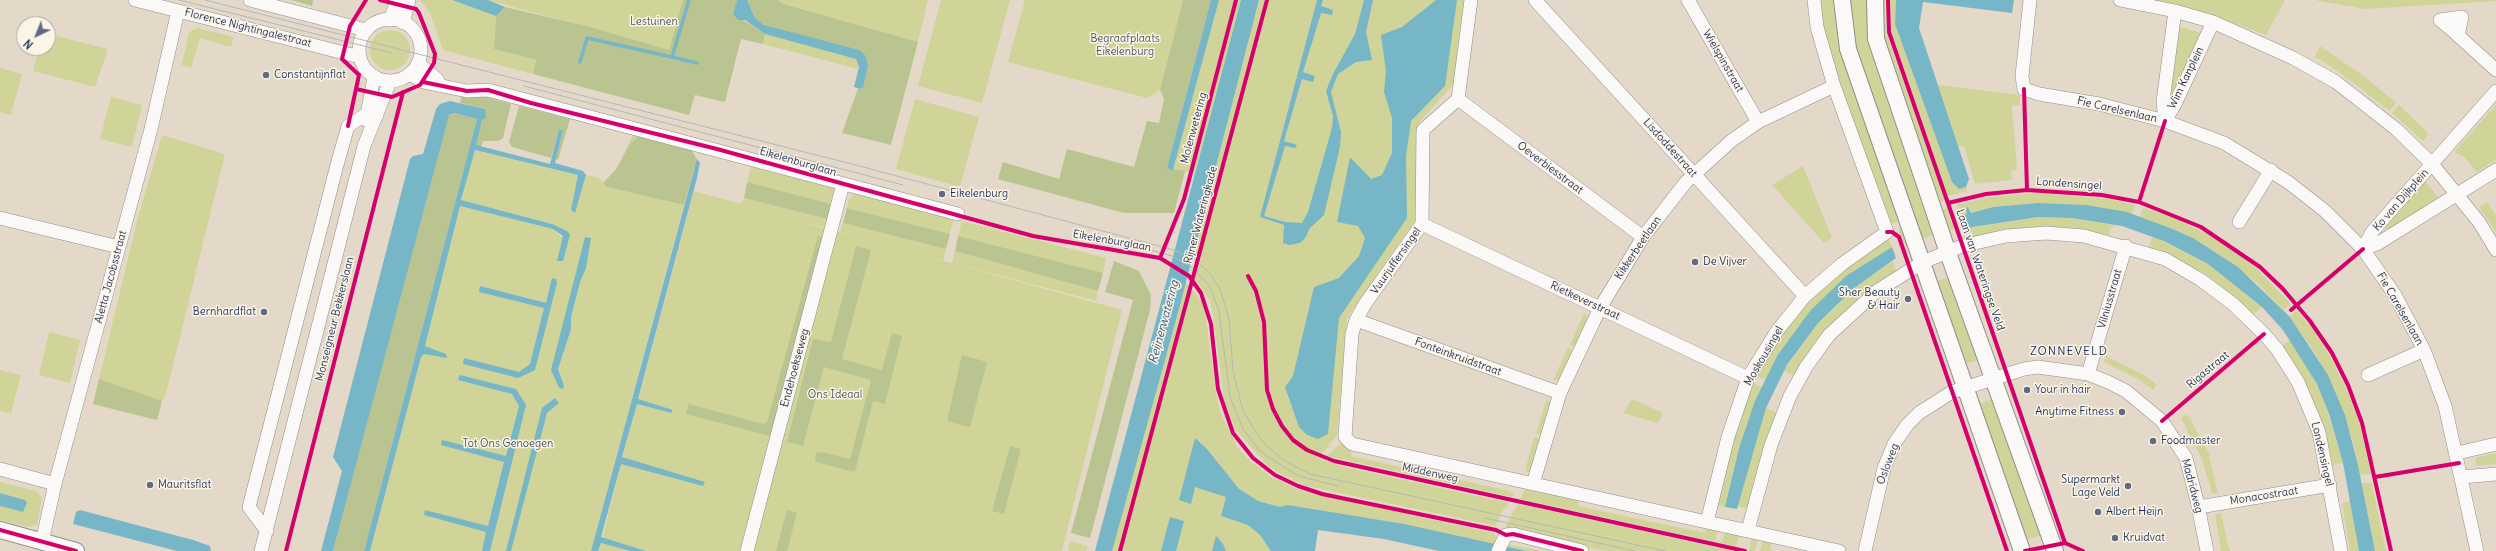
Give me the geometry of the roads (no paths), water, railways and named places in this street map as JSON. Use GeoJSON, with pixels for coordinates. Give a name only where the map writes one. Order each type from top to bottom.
{"type":"FeatureCollection","features":[{"type":"Feature","properties":{"kind":"street","name":"Florence Nightingalestraat"},"geometry":{"type":"LineString","coordinates":[[135,0],[360,57]]}},
{"type":"Feature","properties":{"kind":"street"},"geometry":{"type":"LineString","coordinates":[[250,0],[366,30]]}},
{"type":"Feature","properties":{"kind":"street"},"geometry":{"type":"LineString","coordinates":[[390,20],[397,0]]}},
{"type":"Feature","properties":{"kind":"street"},"geometry":{"type":"LineString","coordinates":[[403,23],[409,0]]}},
{"type":"Feature","properties":{"kind":"street"},"geometry":{"type":"LineString","coordinates":[[1458,99],[1471,0]]}},
{"type":"Feature","properties":{"kind":"street","name":"Lisdoddestraat"},"geometry":{"type":"LineString","coordinates":[[1535,0],[1805,296]]}},
{"type":"Feature","properties":{"kind":"street","name":"Wielspinstraat"},"geometry":{"type":"LineString","coordinates":[[1688,0],[1758,122]]}},
{"type":"Feature","properties":{"kind":"street"},"geometry":{"type":"LineString","coordinates":[[1814,0],[1817,27],[1834,86]]}},
{"type":"Feature","properties":{"kind":"street"},"geometry":{"type":"LineString","coordinates":[[1842,0],[1848,49],[2022,551]]}},
{"type":"Feature","properties":{"kind":"street"},"geometry":{"type":"LineString","coordinates":[[1875,0],[1876,39],[1948,253],[2055,551]]}},
{"type":"Feature","properties":{"kind":"street","name":"Fie Carelsenlaan"},"geometry":{"type":"LineString","coordinates":[[2030,0],[2022,76],[2024,88],[2038,94],[2099,104],[2165,120],[2224,143],[2271,170],[2320,207],[2363,249],[2395,295],[2424,350],[2445,406],[2457,453],[2477,551]]}},
{"type":"Feature","properties":{"kind":"street"},"geometry":{"type":"LineString","coordinates":[[2120,0],[2175,10],[2213,22],[2293,58],[2336,82],[2396,129],[2432,164],[2458,194],[2496,250]]}},
{"type":"Feature","properties":{"kind":"street","name":"Aletta Jacobsstraat"},"geometry":{"type":"LineString","coordinates":[[42,542],[55,484],[151,129],[178,10]]}},
{"type":"Feature","properties":{"kind":"street","name":"Wim Kanplein"},"geometry":{"type":"LineString","coordinates":[[2165,120],[2163,100],[2175,10]]}},
{"type":"Feature","properties":{"kind":"street"},"geometry":{"type":"LineString","coordinates":[[390,20],[403,23],[417,36],[420,45],[414,69],[390,81],[374,77],[368,72],[360,57],[359,46],[366,30],[381,21],[390,20]]}},
{"type":"Feature","properties":{"kind":"street","name":"Wim Kanplein"},"geometry":{"type":"LineString","coordinates":[[2165,120],[2175,104],[2213,22]]}},
{"type":"Feature","properties":{"kind":"street"},"geometry":{"type":"LineString","coordinates":[[2458,36],[2496,70]]}},
{"type":"Feature","properties":{"kind":"street","name":"Eikelenburglaan"},"geometry":{"type":"LineString","coordinates":[[414,69],[423,82],[439,84],[467,91],[488,90],[531,103],[717,149],[958,214]]}},
{"type":"Feature","properties":{"kind":"street","name":"Monseigneur Bekkerslaan"},"geometry":{"type":"LineString","coordinates":[[373,114],[374,77]]}},
{"type":"Feature","properties":{"kind":"street","name":"Monseigneur Bekkerslaan"},"geometry":{"type":"LineString","coordinates":[[261,551],[364,146],[373,114],[390,81]]}},
{"type":"Feature","properties":{"kind":"street","name":"Kikkerbeetlaan"},"geometry":{"type":"LineString","coordinates":[[1533,484],[1560,394],[1600,308],[1643,237],[1694,174],[1731,141],[1758,122],[1834,86]]}},
{"type":"Feature","properties":{"kind":"street","name":"Moskousingel"},"geometry":{"type":"LineString","coordinates":[[1707,522],[1728,437],[1748,378],[1777,331],[1805,296],[1842,264],[1887,232],[1834,86]]}},
{"type":"Feature","properties":{"kind":"street","name":"Ko van Dijkplein"},"geometry":{"type":"LineString","coordinates":[[2363,249],[2372,232],[2496,91]]}},
{"type":"Feature","properties":{"kind":"street","name":"Vuurjuffersingel"},"geometry":{"type":"LineString","coordinates":[[1344,437],[1352,334],[1356,320],[1422,224],[1423,130],[1458,99]]}},
{"type":"Feature","properties":{"kind":"street","name":"Oeverbiesstraat"},"geometry":{"type":"LineString","coordinates":[[1458,99],[1643,237]]}},
{"type":"Feature","properties":{"kind":"street"},"geometry":{"type":"LineString","coordinates":[[267,531],[249,507],[348,126],[373,114]]}},
{"type":"Feature","properties":{"kind":"street"},"geometry":{"type":"LineString","coordinates":[[2239,222],[2271,170]]}},
{"type":"Feature","properties":{"kind":"street","name":"Ko van Dijkplein"},"geometry":{"type":"LineString","coordinates":[[2363,249],[2377,244],[2496,170]]}},
{"type":"Feature","properties":{"kind":"street","name":"Endehoekseweg"},"geometry":{"type":"LineString","coordinates":[[747,551],[844,184]]}},
{"type":"Feature","properties":{"kind":"street"},"geometry":{"type":"LineString","coordinates":[[0,218],[119,247]]}},
{"type":"Feature","properties":{"kind":"street","name":"Rietkeverstraat"},"geometry":{"type":"LineString","coordinates":[[1422,224],[1748,378]]}},
{"type":"Feature","properties":{"kind":"street","name":"Londensingel"},"geometry":{"type":"LineString","coordinates":[[1948,253],[1962,246],[2006,236],[2046,233],[2084,236],[2126,246],[2164,259],[2201,280],[2233,304],[2264,334],[2287,364],[2306,397],[2319,432],[2341,551]]}},
{"type":"Feature","properties":{"kind":"street","name":"Vilniusstraat"},"geometry":{"type":"LineString","coordinates":[[2088,374],[2126,246]]}},
{"type":"Feature","properties":{"kind":"street"},"geometry":{"type":"LineString","coordinates":[[1748,530],[1770,445],[1790,396],[1806,367],[1829,335],[1877,291],[1923,262],[1948,253]]}},
{"type":"Feature","properties":{"kind":"street","name":"Fonteinkruidstraat"},"geometry":{"type":"LineString","coordinates":[[1356,320],[1560,394]]}},
{"type":"Feature","properties":{"kind":"street","name":"Fie Carelsenlaan"},"geometry":{"type":"LineString","coordinates":[[2368,375],[2424,350]]}},
{"type":"Feature","properties":{"kind":"street","name":"Madridweg"},"geometry":{"type":"LineString","coordinates":[[1994,378],[2038,367],[2088,374],[2126,391],[2162,421],[2186,458],[2207,551]]}},
{"type":"Feature","properties":{"kind":"street"},"geometry":{"type":"LineString","coordinates":[[1966,386],[1994,378]]}},
{"type":"Feature","properties":{"kind":"street","name":"Osloweg"},"geometry":{"type":"LineString","coordinates":[[1865,551],[1880,485],[1894,444],[1919,413],[1966,386]]}},
{"type":"Feature","properties":{"kind":"street","name":"Middenweg"},"geometry":{"type":"LineString","coordinates":[[1344,437],[1352,444],[1839,551]]}},
{"type":"Feature","properties":{"kind":"street"},"geometry":{"type":"LineString","coordinates":[[2457,453],[2496,444]]}},
{"type":"Feature","properties":{"kind":"street"},"geometry":{"type":"LineString","coordinates":[[0,469],[55,484]]}},
{"type":"Feature","properties":{"kind":"street"},"geometry":{"type":"LineString","coordinates":[[2462,477],[2496,474]]}},
{"type":"Feature","properties":{"kind":"street","name":"Monacostraat"},"geometry":{"type":"LineString","coordinates":[[2198,507],[2330,486]]}},
{"type":"Feature","properties":{"kind":"street"},"geometry":{"type":"LineString","coordinates":[[0,530],[76,551]]}},
{"type":"Feature","properties":{"kind":"street"},"geometry":{"type":"LineString","coordinates":[[1502,543],[1513,534],[1582,551]]}},
{"type":"Feature","properties":{"kind":"water"},"geometry":{"type":"Polygon","coordinates":[[[452,0],[488,0],[505,7],[496,16],[452,0]]]}},
{"type":"Feature","properties":{"kind":"water"},"geometry":{"type":"Polygon","coordinates":[[[737,0],[747,0],[755,18],[764,25],[859,50],[865,55],[868,66],[863,87],[861,89],[854,87],[859,67],[856,59],[765,34],[745,20],[738,20],[733,14],[737,0]]]}},
{"type":"Feature","properties":{"kind":"water"},"geometry":{"type":"Polygon","coordinates":[[[1211,0],[1219,0],[1173,170],[1167,168],[1211,0]]]}},
{"type":"Feature","properties":{"kind":"water","name":"Reijnerwatering"},"geometry":{"type":"Polygon","coordinates":[[[1241,0],[1259,0],[1179,309],[1112,551],[1095,551],[1241,0]]]}},
{"type":"Feature","properties":{"kind":"water"},"geometry":{"type":"Polygon","coordinates":[[[1317,0],[1323,0],[1321,6],[1333,10],[1332,15],[1321,13],[1303,72],[1315,76],[1313,82],[1302,79],[1284,141],[1297,145],[1295,148],[1285,146],[1264,216],[1285,222],[1302,223],[1308,212],[1332,128],[1333,116],[1326,91],[1333,74],[1355,34],[1364,0],[1373,0],[1366,32],[1372,60],[1356,62],[1338,74],[1331,92],[1341,132],[1340,147],[1324,215],[1309,229],[1306,237],[1300,243],[1289,245],[1283,243],[1284,225],[1260,217],[1317,0]]]}},
{"type":"Feature","properties":{"kind":"water"},"geometry":{"type":"Polygon","coordinates":[[[1436,0],[1457,0],[1445,86],[1411,121],[1406,156],[1407,218],[1339,318],[1328,434],[1318,439],[1307,435],[1299,427],[1285,387],[1293,376],[1314,287],[1339,278],[1359,256],[1365,238],[1358,226],[1337,222],[1350,157],[1371,179],[1382,175],[1392,153],[1392,118],[1384,92],[1386,71],[1381,35],[1402,27],[1436,0]]]}},
{"type":"Feature","properties":{"kind":"water"},"geometry":{"type":"Polygon","coordinates":[[[1896,0],[2014,0],[2012,13],[1923,2],[1919,28],[1969,179],[1966,187],[1959,189],[1952,182],[1895,24],[1896,0]]]}},
{"type":"Feature","properties":{"kind":"water"},"geometry":{"type":"Polygon","coordinates":[[[450,101],[485,109],[486,118],[482,120],[476,145],[550,164],[559,129],[563,130],[555,163],[583,171],[586,175],[575,213],[571,210],[578,175],[475,150],[461,200],[552,224],[567,231],[570,235],[563,261],[557,261],[563,236],[553,229],[460,206],[425,346],[446,354],[447,358],[424,354],[421,357],[370,551],[364,551],[477,119],[454,113],[449,115],[333,551],[321,551],[342,471],[333,457],[410,159],[413,156],[423,154],[436,109],[440,104],[450,101]]]}},
{"type":"Feature","properties":{"kind":"water"},"geometry":{"type":"Polygon","coordinates":[[[697,159],[700,163],[697,178],[638,399],[673,410],[671,413],[637,404],[622,457],[705,482],[703,486],[621,464],[601,537],[646,551],[630,551],[601,543],[598,551],[591,551],[697,159]]]}},
{"type":"Feature","properties":{"kind":"water"},"geometry":{"type":"Polygon","coordinates":[[[2038,203],[2086,205],[2127,212],[2193,238],[2238,267],[2290,317],[2328,375],[2345,415],[2358,465],[2375,551],[2359,551],[2343,463],[2329,414],[2317,384],[2283,330],[2262,307],[2208,264],[2164,241],[2122,226],[2072,218],[2038,217],[1966,228],[1962,216],[1967,214],[1966,208],[1968,207],[1971,213],[1993,207],[2038,203]]]}},
{"type":"Feature","properties":{"kind":"water"},"geometry":{"type":"Polygon","coordinates":[[[585,237],[591,238],[586,268],[580,282],[571,317],[571,329],[558,369],[564,386],[563,389],[559,388],[551,370],[585,237]]]}},
{"type":"Feature","properties":{"kind":"water"},"geometry":{"type":"Polygon","coordinates":[[[1892,247],[1896,258],[1853,289],[1818,323],[1787,365],[1766,408],[1737,509],[1725,507],[1739,448],[1755,401],[1777,356],[1810,311],[1846,276],[1892,247]]]}},
{"type":"Feature","properties":{"kind":"water"},"geometry":{"type":"Polygon","coordinates":[[[552,278],[556,279],[557,283],[535,370],[518,378],[463,364],[464,358],[519,372],[530,364],[544,308],[479,292],[480,286],[546,303],[552,278]]]}},
{"type":"Feature","properties":{"kind":"water"},"geometry":{"type":"Polygon","coordinates":[[[460,375],[516,389],[526,405],[490,551],[482,551],[486,532],[424,515],[425,510],[488,526],[504,462],[441,445],[442,440],[506,456],[519,406],[512,394],[458,380],[460,375]]]}},
{"type":"Feature","properties":{"kind":"water"},"geometry":{"type":"Polygon","coordinates":[[[555,398],[559,403],[547,413],[511,551],[506,551],[542,408],[555,398]]]}},
{"type":"Feature","properties":{"kind":"water"},"geometry":{"type":"Polygon","coordinates":[[[1195,438],[1207,449],[1239,489],[1258,501],[1280,507],[1288,505],[1404,524],[1527,551],[1439,551],[1384,539],[1318,530],[1315,551],[1271,551],[1260,535],[1248,525],[1221,516],[1226,497],[1195,487],[1191,504],[1179,500],[1195,438]]]}},
{"type":"Feature","properties":{"kind":"water"},"geometry":{"type":"Polygon","coordinates":[[[0,493],[25,500],[27,503],[23,512],[0,506],[0,493]]]}},
{"type":"Feature","properties":{"kind":"water"},"geometry":{"type":"Polygon","coordinates":[[[80,510],[193,540],[210,546],[211,551],[177,551],[73,524],[76,512],[80,510]]]}},
{"type":"Feature","properties":{"kind":"water"},"geometry":{"type":"Polygon","coordinates":[[[1170,517],[1184,521],[1176,551],[1161,551],[1170,517]]]}},
{"type":"Feature","properties":{"kind":"water"},"geometry":{"type":"Polygon","coordinates":[[[1216,536],[1223,544],[1226,551],[1212,551],[1216,536]]]}},
{"type":"Feature","properties":{"kind":"waterway"},"geometry":{"type":"LineString","coordinates":[[580,62],[587,38],[672,57],[689,0]]}},
{"type":"Feature","properties":{"kind":"waterway"},"geometry":{"type":"LineString","coordinates":[[672,57],[697,63]]}},
{"type":"Feature","properties":{"kind":"tram line"},"geometry":{"type":"LineString","coordinates":[[179,0],[392,53]]}},
{"type":"Feature","properties":{"kind":"tram line"},"geometry":{"type":"LineString","coordinates":[[205,0],[852,164],[1174,250],[1192,258],[1209,272],[1220,289],[1229,319],[1233,371],[1243,411],[1261,440],[1283,460],[1310,474],[1665,551]]}},
{"type":"Feature","properties":{"kind":"tram line"},"geometry":{"type":"LineString","coordinates":[[524,86],[903,185]]}},
{"type":"Feature","properties":{"kind":"tram line"},"geometry":{"type":"LineString","coordinates":[[1104,237],[1172,256],[1190,266],[1209,285],[1219,311],[1230,397],[1243,429],[1260,451],[1290,471],[1302,477],[1338,486]]}},
{"type":"Feature","properties":{"kind":"tram line"},"geometry":{"type":"LineString","coordinates":[[1485,518],[1635,551]]}},
{"type":"Feature","properties":{"kind":"place","name":"Constantijnflat"},"geometry":{"type":"Point","coordinates":[266,75]}},
{"type":"Feature","properties":{"kind":"place","name":"Eikelenburg"},"geometry":{"type":"Point","coordinates":[942,194]}},
{"type":"Feature","properties":{"kind":"place","name":"De Vijver"},"geometry":{"type":"Point","coordinates":[1695,262]}},
{"type":"Feature","properties":{"kind":"place","name":"Sher Beauty & Hair"},"geometry":{"type":"Point","coordinates":[1908,299]}},
{"type":"Feature","properties":{"kind":"place","name":"Bernhardflat"},"geometry":{"type":"Point","coordinates":[264,312]}},
{"type":"Feature","properties":{"kind":"place","name":"Your in hair"},"geometry":{"type":"Point","coordinates":[2027,390]}},
{"type":"Feature","properties":{"kind":"place","name":"Anytime Fitness"},"geometry":{"type":"Point","coordinates":[2122,412]}},
{"type":"Feature","properties":{"kind":"place","name":"Foodmaster"},"geometry":{"type":"Point","coordinates":[2153,441]}},
{"type":"Feature","properties":{"kind":"place","name":"Mauritsflat"},"geometry":{"type":"Point","coordinates":[150,485]}},
{"type":"Feature","properties":{"kind":"place","name":"Supermarkt Lage Veld"},"geometry":{"type":"Point","coordinates":[2128,486]}},
{"type":"Feature","properties":{"kind":"place","name":"Albert Heijn"},"geometry":{"type":"Point","coordinates":[2098,512]}},
{"type":"Feature","properties":{"kind":"place","name":"Kruidvat"},"geometry":{"type":"Point","coordinates":[2115,538]}},
{"type":"Feature","properties":{"kind":"district","name":"ZONNEVELD"},"geometry":{"type":"Point","coordinates":[2069,352]}},
{"type":"Feature","properties":{"kind":"park label","name":"Lestuinen"},"geometry":{"type":"Point","coordinates":[654,22]}},
{"type":"Feature","properties":{"kind":"park label","name":"Begraafplaats Eikelenburg"},"geometry":{"type":"Point","coordinates":[1125,45]}},
{"type":"Feature","properties":{"kind":"park label","name":"Ons Ideaal"},"geometry":{"type":"Point","coordinates":[835,395]}},
{"type":"Feature","properties":{"kind":"park label","name":"Tot Ons Genoegen"},"geometry":{"type":"Point","coordinates":[508,444]}}]}
